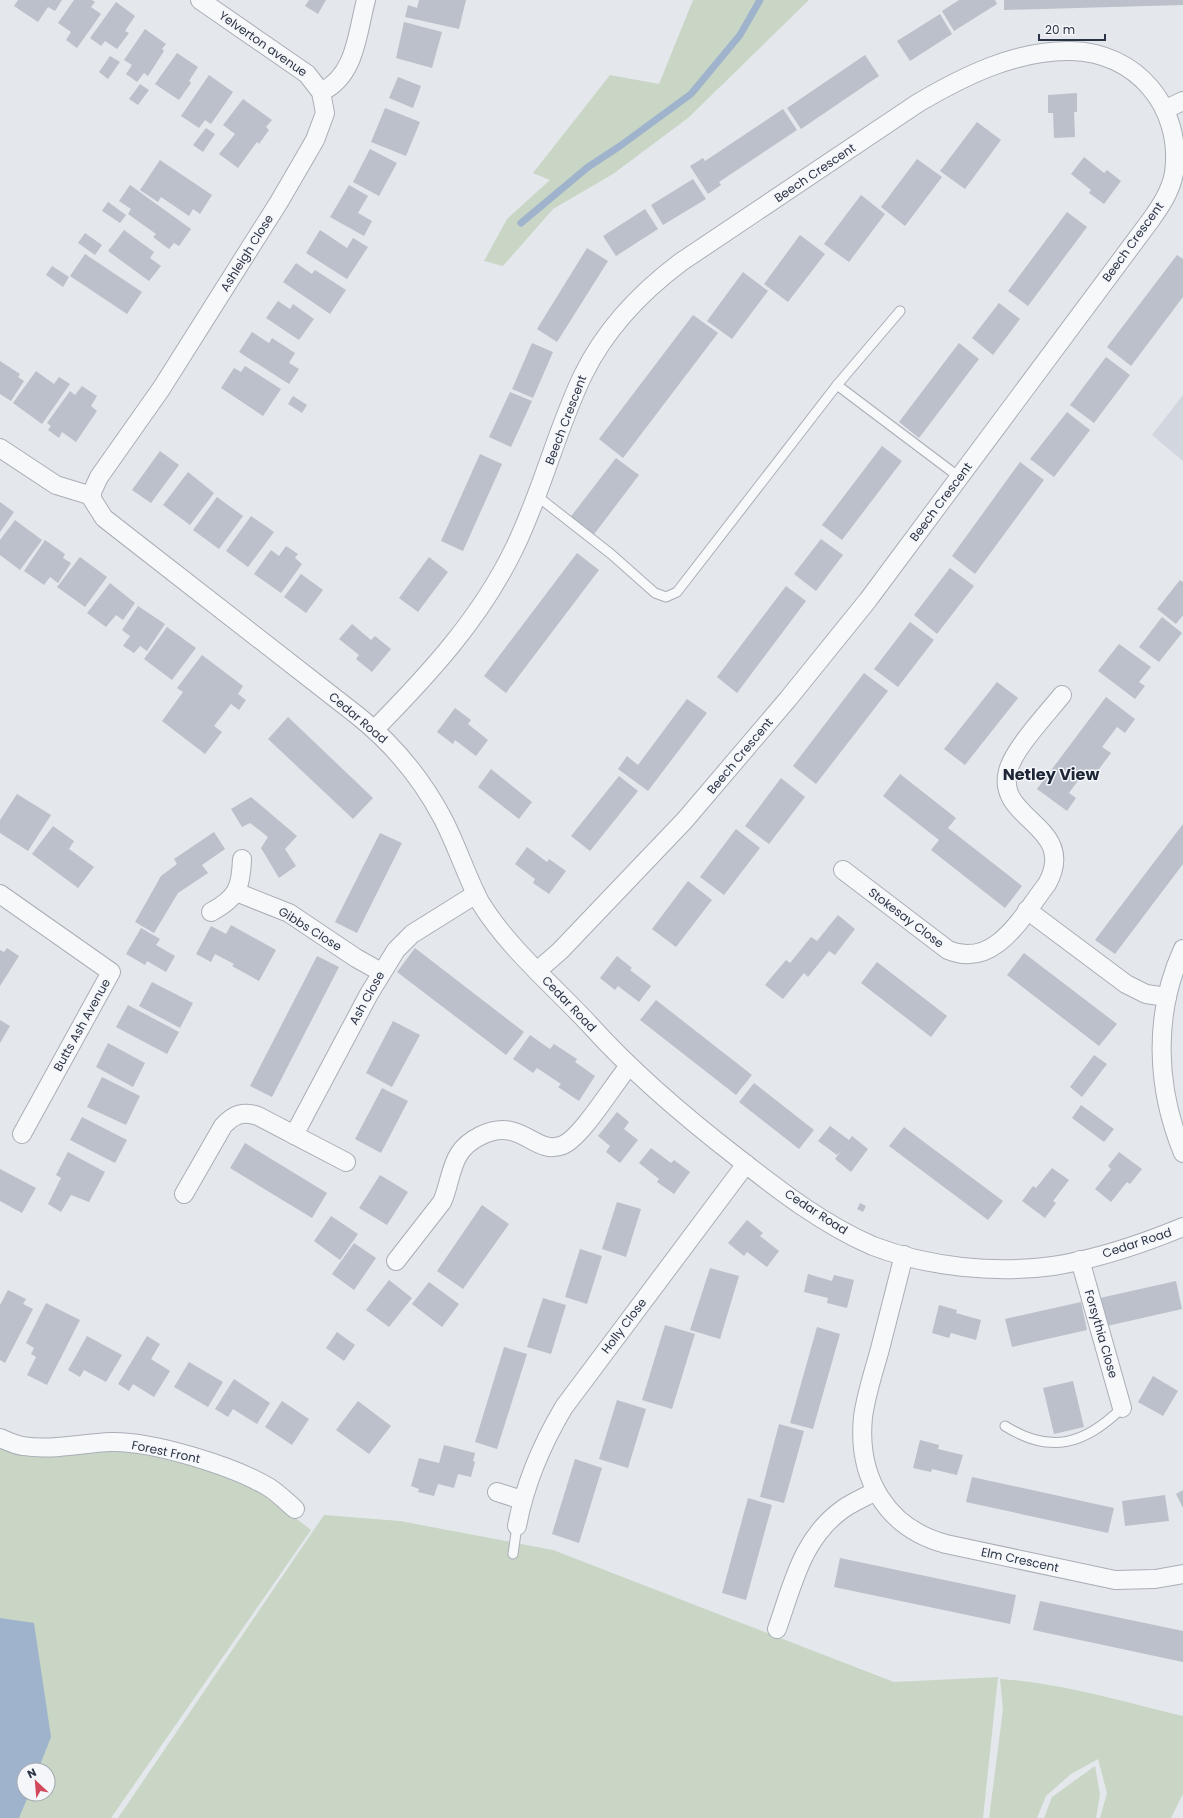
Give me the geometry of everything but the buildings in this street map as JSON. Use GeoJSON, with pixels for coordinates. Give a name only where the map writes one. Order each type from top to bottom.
{"type":"FeatureCollection","features":[{"type":"Feature","properties":{"kind":"street","name":"Yelverton avenue"},"geometry":{"type":"LineString","coordinates":[[200,0],[307,74],[321,92]]}},
{"type":"Feature","properties":{"kind":"street"},"geometry":{"type":"LineString","coordinates":[[321,92],[330,88],[345,73],[351,59],[366,0]]}},
{"type":"Feature","properties":{"kind":"street","name":"Beech Crescent"},"geometry":{"type":"LineString","coordinates":[[375,729],[449,650],[480,610],[514,549],[537,496],[570,405],[584,373],[608,336],[644,293],[681,262],[918,103],[968,76],[1003,62],[1056,52],[1071,51],[1102,56],[1124,64],[1151,86],[1166,110],[1174,132],[1176,150],[1174,173],[1160,207],[868,600],[715,787],[574,936],[537,971]]}},
{"type":"Feature","properties":{"kind":"street","name":"Ashleigh Close"},"geometry":{"type":"LineString","coordinates":[[92,496],[99,477],[161,389],[279,202],[315,140],[325,113],[324,98],[321,92]]}},
{"type":"Feature","properties":{"kind":"street"},"geometry":{"type":"LineString","coordinates":[[1166,110],[1183,101]]}},
{"type":"Feature","properties":{"kind":"street"},"geometry":{"type":"LineString","coordinates":[[0,448],[56,485],[92,496]]}},
{"type":"Feature","properties":{"kind":"street","name":"Cedar Road"},"geometry":{"type":"LineString","coordinates":[[92,496],[95,506],[104,518],[375,729],[396,751],[424,786],[443,820],[476,894],[497,926],[537,971],[629,1066],[689,1119],[802,1206],[831,1224],[873,1246],[904,1255],[950,1264],[1010,1269],[1054,1266],[1080,1260],[1141,1243],[1183,1227]]}},
{"type":"Feature","properties":{"kind":"street","name":"Stokesay Close"},"geometry":{"type":"LineString","coordinates":[[843,870],[938,943],[959,954],[969,955],[981,953],[1004,939],[1053,874],[1055,864],[1054,853],[1043,831],[1010,799],[1006,781],[1007,772],[1015,754],[1062,695]]}},
{"type":"Feature","properties":{"kind":"street"},"geometry":{"type":"LineString","coordinates":[[211,912],[224,904],[236,892],[241,878],[242,859]]}},
{"type":"Feature","properties":{"kind":"street","name":"Gibbs Close"},"geometry":{"type":"LineString","coordinates":[[236,892],[289,913],[381,972]]}},
{"type":"Feature","properties":{"kind":"street","name":"Butts Ash Avenue"},"geometry":{"type":"LineString","coordinates":[[0,894],[112,972],[22,1134]]}},
{"type":"Feature","properties":{"kind":"street","name":"Ash Close"},"geometry":{"type":"LineString","coordinates":[[294,1135],[381,972],[396,950],[412,934],[476,894]]}},
{"type":"Feature","properties":{"kind":"street"},"geometry":{"type":"LineString","coordinates":[[1027,910],[1126,984],[1146,994],[1167,997]]}},
{"type":"Feature","properties":{"kind":"street"},"geometry":{"type":"LineString","coordinates":[[1183,949],[1167,997],[1162,1044],[1164,1090],[1168,1113],[1183,1153]]}},
{"type":"Feature","properties":{"kind":"street"},"geometry":{"type":"LineString","coordinates":[[396,1261],[442,1202],[447,1192],[455,1162],[467,1145],[484,1134],[504,1130],[521,1134],[547,1147],[563,1145],[571,1141],[583,1129],[612,1086],[629,1066]]}},
{"type":"Feature","properties":{"kind":"street"},"geometry":{"type":"LineString","coordinates":[[184,1194],[223,1126],[234,1116],[248,1112],[346,1162]]}},
{"type":"Feature","properties":{"kind":"street","name":"Holly Close"},"geometry":{"type":"LineString","coordinates":[[517,1526],[522,1500],[541,1448],[564,1407],[746,1164]]}},
{"type":"Feature","properties":{"kind":"street","name":"Elm Crescent"},"geometry":{"type":"LineString","coordinates":[[904,1255],[863,1416],[865,1463],[868,1474],[876,1491],[887,1507],[898,1519],[922,1536],[940,1542],[1115,1580],[1155,1579],[1183,1574]]}},
{"type":"Feature","properties":{"kind":"street","name":"Forsythia Close"},"geometry":{"type":"LineString","coordinates":[[1080,1260],[1122,1408]]}},
{"type":"Feature","properties":{"kind":"street","name":"Forest Front"},"geometry":{"type":"LineString","coordinates":[[0,1438],[23,1446],[56,1447],[112,1442],[142,1445],[204,1460],[247,1476],[271,1489],[295,1509]]}},
{"type":"Feature","properties":{"kind":"street"},"geometry":{"type":"LineString","coordinates":[[777,1629],[809,1543],[835,1515],[876,1491]]}},
{"type":"Feature","properties":{"kind":"street"},"geometry":{"type":"LineString","coordinates":[[497,1492],[522,1500]]}},
{"type":"Feature","properties":{"kind":"lane"},"geometry":{"type":"LineString","coordinates":[[537,496],[611,554],[655,593],[666,597],[676,592],[837,385],[900,311]]}},
{"type":"Feature","properties":{"kind":"lane"},"geometry":{"type":"LineString","coordinates":[[837,385],[959,477]]}},
{"type":"Feature","properties":{"kind":"lane"},"geometry":{"type":"LineString","coordinates":[[1005,1426],[1019,1435],[1033,1440],[1049,1444],[1065,1442],[1089,1434],[1106,1424],[1122,1408]]}},
{"type":"Feature","properties":{"kind":"lane"},"geometry":{"type":"LineString","coordinates":[[513,1554],[517,1526]]}},
{"type":"Feature","properties":{"kind":"shaded area"},"geometry":{"type":"Polygon","coordinates":[[[1183,395],[1183,461],[1152,435],[1183,395]]]}},
{"type":"Feature","properties":{"kind":"green space"},"geometry":{"type":"Polygon","coordinates":[[[693,0],[809,0],[688,118],[613,174],[553,209],[503,266],[484,261],[507,219],[550,180],[533,173],[610,75],[659,84],[693,0]]]}},
{"type":"Feature","properties":{"kind":"green space"},"geometry":{"type":"Polygon","coordinates":[[[0,1445],[29,1457],[116,1448],[206,1469],[266,1495],[311,1530],[111,1818],[0,1818],[0,1445]]]}},
{"type":"Feature","properties":{"kind":"green space"},"geometry":{"type":"Polygon","coordinates":[[[324,1515],[400,1521],[553,1550],[894,1682],[998,1677],[983,1818],[118,1818],[324,1515]]]}},
{"type":"Feature","properties":{"kind":"green space"},"geometry":{"type":"Polygon","coordinates":[[[1000,1679],[1046,1684],[1183,1716],[1183,1794],[1171,1818],[1100,1818],[1107,1793],[1098,1759],[1071,1774],[1046,1796],[1037,1818],[989,1818],[1003,1710],[1000,1679]]]}},
{"type":"Feature","properties":{"kind":"green space"},"geometry":{"type":"Polygon","coordinates":[[[1095,1766],[1100,1794],[1096,1818],[1044,1818],[1052,1797],[1095,1766]]]}},
{"type":"Feature","properties":{"kind":"water"},"geometry":{"type":"Polygon","coordinates":[[[0,1618],[34,1623],[51,1737],[41,1762],[16,1762],[16,1802],[26,1802],[19,1818],[0,1818],[0,1618]]]}},
{"type":"Feature","properties":{"kind":"waterway"},"geometry":{"type":"LineString","coordinates":[[521,223],[588,167],[620,146],[691,94],[740,35],[760,0]]}},
{"type":"Feature","properties":{"kind":"district","name":"Netley View"},"geometry":{"type":"Point","coordinates":[1051,774]}}]}
